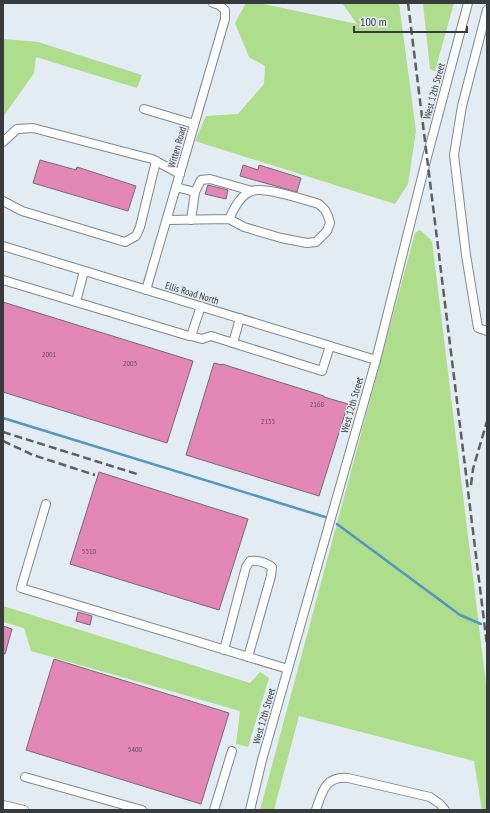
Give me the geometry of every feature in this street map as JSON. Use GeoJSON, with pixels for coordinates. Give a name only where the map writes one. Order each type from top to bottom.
{"type":"FeatureCollection","features":[{"type":"Feature","properties":{"kind":"street","name":"Witten Road"},"geometry":{"type":"LineString","coordinates":[[146,290],[225,20],[225,10],[219,5],[213,3]]}},
{"type":"Feature","properties":{"kind":"street","name":"West 12th Street"},"geometry":{"type":"LineString","coordinates":[[250,810],[288,669],[376,360],[427,157],[468,3]]}},
{"type":"Feature","properties":{"kind":"street"},"geometry":{"type":"LineString","coordinates":[[487,10],[462,106],[454,155],[466,255],[478,328],[487,331]]}},
{"type":"Feature","properties":{"kind":"street"},"geometry":{"type":"LineString","coordinates":[[144,109],[194,124]]}},
{"type":"Feature","properties":{"kind":"street"},"geometry":{"type":"LineString","coordinates":[[3,142],[17,130],[33,128],[156,161],[180,174]]}},
{"type":"Feature","properties":{"kind":"street"},"geometry":{"type":"LineString","coordinates":[[3,201],[22,211],[126,242],[136,236],[140,227],[156,161]]}},
{"type":"Feature","properties":{"kind":"street"},"geometry":{"type":"LineString","coordinates":[[167,220],[192,220],[229,219],[251,229],[281,238],[307,243],[316,242],[327,231],[330,223],[325,210],[319,204],[269,191],[252,191],[210,178],[201,180],[195,192],[192,220]]}},
{"type":"Feature","properties":{"kind":"street"},"geometry":{"type":"LineString","coordinates":[[176,187],[195,192]]}},
{"type":"Feature","properties":{"kind":"street"},"geometry":{"type":"LineString","coordinates":[[229,219],[239,200],[252,191]]}},
{"type":"Feature","properties":{"kind":"street","name":"Ellis Road North"},"geometry":{"type":"LineString","coordinates":[[3,246],[376,360]]}},
{"type":"Feature","properties":{"kind":"street"},"geometry":{"type":"LineString","coordinates":[[76,302],[84,271]]}},
{"type":"Feature","properties":{"kind":"street"},"geometry":{"type":"LineString","coordinates":[[3,280],[189,336],[202,339],[211,336],[322,371],[330,346]]}},
{"type":"Feature","properties":{"kind":"street"},"geometry":{"type":"LineString","coordinates":[[191,336],[201,306]]}},
{"type":"Feature","properties":{"kind":"street"},"geometry":{"type":"LineString","coordinates":[[233,343],[240,318]]}},
{"type":"Feature","properties":{"kind":"street"},"geometry":{"type":"LineString","coordinates":[[46,504],[21,588],[288,669]]}},
{"type":"Feature","properties":{"kind":"street"},"geometry":{"type":"LineString","coordinates":[[224,650],[246,567],[250,561],[257,560],[272,567],[271,576],[248,657]]}},
{"type":"Feature","properties":{"kind":"street"},"geometry":{"type":"LineString","coordinates":[[214,810],[232,751]]}},
{"type":"Feature","properties":{"kind":"street"},"geometry":{"type":"LineString","coordinates":[[25,777],[142,810]]}},
{"type":"Feature","properties":{"kind":"street"},"geometry":{"type":"LineString","coordinates":[[316,810],[326,784],[339,777],[430,797],[440,804],[445,810]]}},
{"type":"Feature","properties":{"kind":"street"},"geometry":{"type":"LineString","coordinates":[[3,805],[24,810]]}},
{"type":"Feature","properties":{"kind":"green space"},"geometry":{"type":"Polygon","coordinates":[[[246,3],[259,3],[357,24],[342,3],[399,3],[416,131],[408,184],[395,204],[195,141],[206,116],[238,114],[264,84],[265,66],[249,57],[235,23],[246,3]]]}},
{"type":"Feature","properties":{"kind":"green space"},"geometry":{"type":"Polygon","coordinates":[[[423,3],[454,3],[435,71],[430,69],[423,3]]]}},
{"type":"Feature","properties":{"kind":"green space"},"geometry":{"type":"Polygon","coordinates":[[[3,39],[38,42],[142,75],[137,88],[36,57],[34,73],[3,117],[3,39]]]}},
{"type":"Feature","properties":{"kind":"green space"},"geometry":{"type":"Polygon","coordinates":[[[420,230],[432,241],[487,692],[487,810],[482,810],[474,761],[299,716],[274,810],[260,810],[415,233],[420,230]]]}},
{"type":"Feature","properties":{"kind":"green space"},"geometry":{"type":"Polygon","coordinates":[[[3,606],[250,683],[260,672],[269,678],[248,747],[236,744],[240,711],[31,651],[24,628],[3,622],[3,606]]]}},
{"type":"Feature","properties":{"kind":"building"},"geometry":{"type":"Polygon","coordinates":[[[40,160],[76,170],[77,167],[136,186],[128,211],[33,183],[40,160]]]}},
{"type":"Feature","properties":{"kind":"building"},"geometry":{"type":"Polygon","coordinates":[[[243,165],[258,170],[259,165],[301,178],[297,192],[240,176],[243,165]]]}},
{"type":"Feature","properties":{"kind":"building"},"geometry":{"type":"Polygon","coordinates":[[[208,185],[228,190],[226,199],[205,194],[208,185]]]}},
{"type":"Feature","properties":{"kind":"building"},"geometry":{"type":"Polygon","coordinates":[[[3,302],[193,361],[167,443],[3,392],[3,302]]]}},
{"type":"Feature","properties":{"kind":"building"},"geometry":{"type":"Polygon","coordinates":[[[214,363],[222,364],[348,404],[319,496],[186,455],[214,363]]]}},
{"type":"Feature","properties":{"kind":"building"},"geometry":{"type":"Polygon","coordinates":[[[99,472],[248,519],[219,610],[70,564],[99,472]]]}},
{"type":"Feature","properties":{"kind":"building"},"geometry":{"type":"Polygon","coordinates":[[[78,612],[92,616],[90,625],[76,621],[78,612]]]}},
{"type":"Feature","properties":{"kind":"building"},"geometry":{"type":"Polygon","coordinates":[[[3,626],[12,629],[5,654],[3,653],[3,626]]]}},
{"type":"Feature","properties":{"kind":"building"},"geometry":{"type":"Polygon","coordinates":[[[54,659],[229,713],[201,804],[26,750],[54,659]]]}},
{"type":"Feature","properties":{"kind":"waterway"},"geometry":{"type":"LineString","coordinates":[[3,418],[325,517]]}},
{"type":"Feature","properties":{"kind":"waterway"},"geometry":{"type":"LineString","coordinates":[[337,524],[460,615],[481,624]]}},
{"type":"Feature","properties":{"kind":"railway"},"geometry":{"type":"LineString","coordinates":[[408,3],[487,645]]}},
{"type":"Feature","properties":{"kind":"railway"},"geometry":{"type":"LineString","coordinates":[[471,485],[473,469],[487,421]]}},
{"type":"Feature","properties":{"kind":"railway"},"geometry":{"type":"LineString","coordinates":[[3,432],[137,474]]}},
{"type":"Feature","properties":{"kind":"railway"},"geometry":{"type":"LineString","coordinates":[[3,441],[33,455],[95,475]]}}]}
